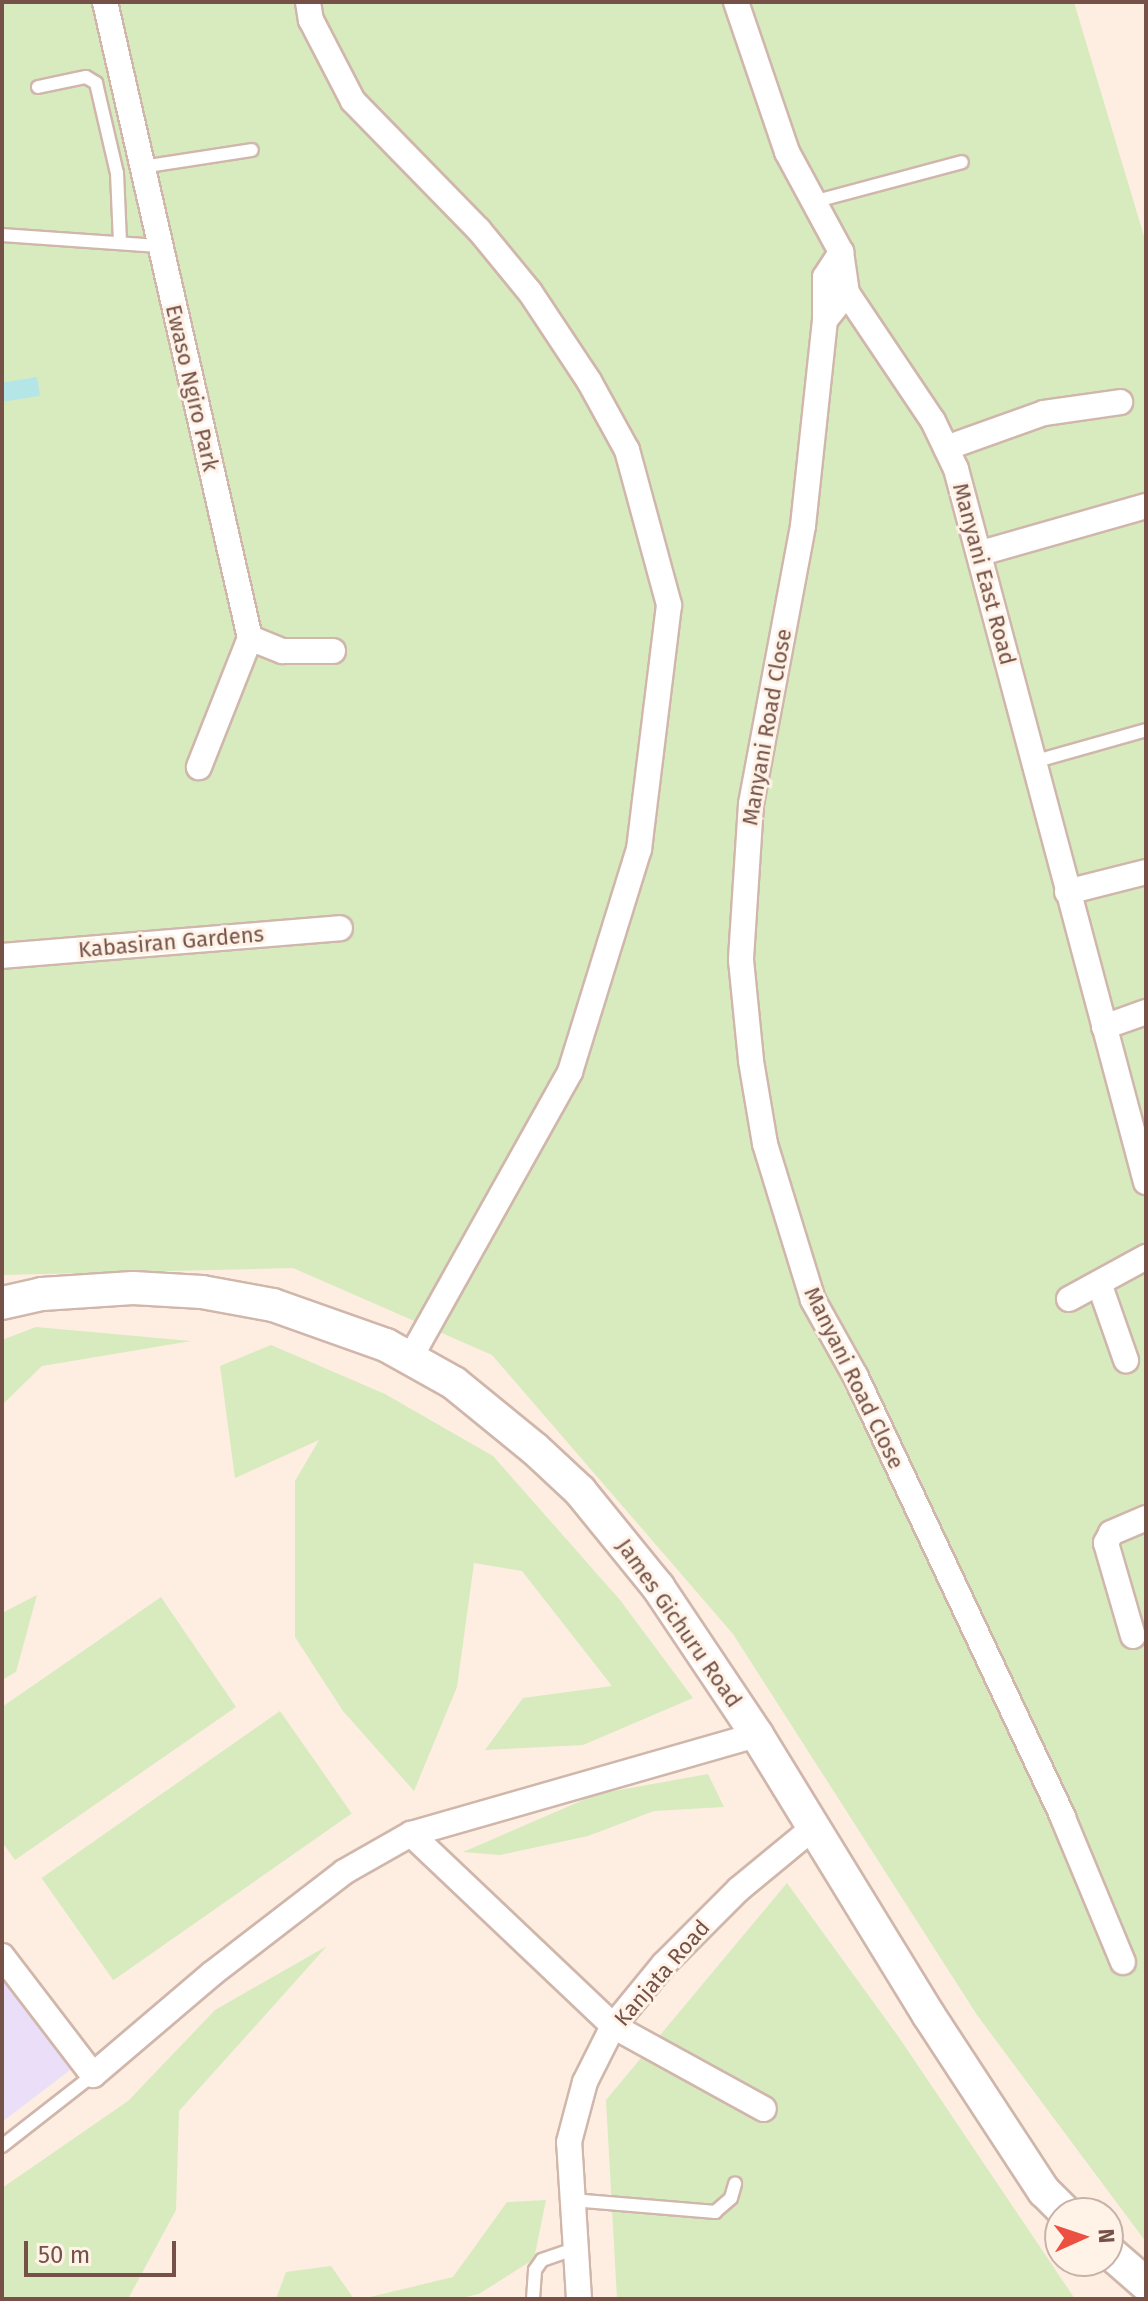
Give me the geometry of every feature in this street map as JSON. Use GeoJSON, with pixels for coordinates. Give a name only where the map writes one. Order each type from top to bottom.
{"type":"FeatureCollection","features":[{"type":"Feature","properties":{"kind":"main road","name":"James Gichuru Road"},"geometry":{"type":"LineString","coordinates":[[2,1303],[42,1294],[133,1288],[202,1292],[273,1305],[410,1358],[454,1383],[580,1491],[658,1587],[757,1735],[1011,2141],[1050,2197]]}},
{"type":"Feature","properties":{"kind":"main road"},"geometry":{"type":"LineString","coordinates":[[1124,2265],[1146,2284]]}},
{"type":"Feature","properties":{"kind":"street","name":"Ewaso Ngiro Park"},"geometry":{"type":"LineString","coordinates":[[105,2],[250,638]]}},
{"type":"Feature","properties":{"kind":"street"},"geometry":{"type":"LineString","coordinates":[[308,2],[311,20],[353,101],[479,230],[530,292],[589,381],[627,450],[669,605],[639,849],[570,1072],[410,1358]]}},
{"type":"Feature","properties":{"kind":"street","name":"Manyani East Road"},"geometry":{"type":"LineString","coordinates":[[736,2],[768,103],[813,202],[841,252],[852,300],[946,448],[981,553],[1067,892],[1146,1182]]}},
{"type":"Feature","properties":{"kind":"street","name":"Manyani Road Close"},"geometry":{"type":"LineString","coordinates":[[841,252],[825,277],[826,331],[803,526],[751,804],[741,960],[751,1061],[773,1175],[813,1300],[855,1375],[1063,1818],[1123,1962]]}},
{"type":"Feature","properties":{"kind":"street"},"geometry":{"type":"LineString","coordinates":[[826,331],[852,300]]}},
{"type":"Feature","properties":{"kind":"street"},"geometry":{"type":"LineString","coordinates":[[946,448],[1044,413],[1120,402]]}},
{"type":"Feature","properties":{"kind":"street"},"geometry":{"type":"LineString","coordinates":[[981,553],[1146,506]]}},
{"type":"Feature","properties":{"kind":"street"},"geometry":{"type":"LineString","coordinates":[[199,767],[250,638],[283,651],[333,651]]}},
{"type":"Feature","properties":{"kind":"street"},"geometry":{"type":"LineString","coordinates":[[1067,892],[1146,872]]}},
{"type":"Feature","properties":{"kind":"street","name":"Kabasiran Gardens"},"geometry":{"type":"LineString","coordinates":[[2,956],[340,928]]}},
{"type":"Feature","properties":{"kind":"street"},"geometry":{"type":"LineString","coordinates":[[1104,1027],[1146,1012]]}},
{"type":"Feature","properties":{"kind":"street"},"geometry":{"type":"LineString","coordinates":[[1069,1299],[1146,1257]]}},
{"type":"Feature","properties":{"kind":"street"},"geometry":{"type":"LineString","coordinates":[[1099,1283],[1126,1360]]}},
{"type":"Feature","properties":{"kind":"street"},"geometry":{"type":"LineString","coordinates":[[1133,1636],[1106,1543],[1111,1533],[1146,1518]]}},
{"type":"Feature","properties":{"kind":"street"},"geometry":{"type":"LineString","coordinates":[[2,1956],[93,2075],[213,1973],[344,1872],[411,1834],[757,1735]]}},
{"type":"Feature","properties":{"kind":"street","name":"Kanjata Road"},"geometry":{"type":"LineString","coordinates":[[579,2299],[569,2199],[569,2142],[585,2082],[613,2026],[664,1964],[739,1889],[813,1828]]}},
{"type":"Feature","properties":{"kind":"street"},"geometry":{"type":"LineString","coordinates":[[411,1834],[613,2026],[764,2109]]}},
{"type":"Feature","properties":{"kind":"lane"},"geometry":{"type":"LineString","coordinates":[[38,87],[86,77],[96,83],[117,173],[120,242]]}},
{"type":"Feature","properties":{"kind":"lane"},"geometry":{"type":"LineString","coordinates":[[142,167],[252,150]]}},
{"type":"Feature","properties":{"kind":"lane"},"geometry":{"type":"LineString","coordinates":[[813,202],[962,162]]}},
{"type":"Feature","properties":{"kind":"lane"},"geometry":{"type":"LineString","coordinates":[[2,235],[160,246]]}},
{"type":"Feature","properties":{"kind":"lane"},"geometry":{"type":"LineString","coordinates":[[1033,762],[1146,730]]}},
{"type":"Feature","properties":{"kind":"lane"},"geometry":{"type":"LineString","coordinates":[[2,2146],[93,2075]]}},
{"type":"Feature","properties":{"kind":"lane"},"geometry":{"type":"LineString","coordinates":[[569,2199],[715,2212],[731,2198],[735,2184]]}},
{"type":"Feature","properties":{"kind":"lane"},"geometry":{"type":"LineString","coordinates":[[533,2299],[535,2270],[542,2260],[574,2249]]}},
{"type":"Feature","properties":{"kind":"shaded area"},"geometry":{"type":"Polygon","coordinates":[[[2,1963],[78,2064],[2,2122],[2,1963]]]}},
{"type":"Feature","properties":{"kind":"green space"},"geometry":{"type":"Polygon","coordinates":[[[2,2],[1074,2],[1146,243],[1146,2242],[1124,2212],[1124,2197],[1112,2197],[977,2015],[733,1634],[492,1355],[293,1268],[2,1275],[2,2]]]}},
{"type":"Feature","properties":{"kind":"green space"},"geometry":{"type":"Polygon","coordinates":[[[36,1327],[191,1341],[42,1366],[2,1405],[2,1340],[36,1327]]]}},
{"type":"Feature","properties":{"kind":"green space"},"geometry":{"type":"Polygon","coordinates":[[[271,1345],[385,1394],[493,1456],[620,1600],[693,1698],[583,1745],[485,1750],[523,1698],[612,1686],[522,1571],[474,1563],[457,1687],[414,1791],[343,1711],[295,1637],[295,1481],[319,1440],[235,1478],[220,1366],[271,1345]]]}},
{"type":"Feature","properties":{"kind":"green space"},"geometry":{"type":"Polygon","coordinates":[[[37,1595],[16,1672],[2,1680],[2,1613],[37,1595]]]}},
{"type":"Feature","properties":{"kind":"green space"},"geometry":{"type":"Polygon","coordinates":[[[161,1597],[236,1707],[15,1860],[2,1842],[2,1707],[161,1597]]]}},
{"type":"Feature","properties":{"kind":"green space"},"geometry":{"type":"Polygon","coordinates":[[[280,1711],[352,1813],[113,1980],[42,1878],[280,1711]]]}},
{"type":"Feature","properties":{"kind":"green space"},"geometry":{"type":"Polygon","coordinates":[[[708,1774],[724,1807],[654,1811],[588,1836],[500,1855],[463,1852],[597,1794],[708,1774]]]}},
{"type":"Feature","properties":{"kind":"green space"},"geometry":{"type":"Polygon","coordinates":[[[787,1883],[898,2036],[1044,2253],[1044,2277],[1060,2277],[1075,2299],[617,2299],[606,2100],[787,1883]]]}},
{"type":"Feature","properties":{"kind":"green space"},"geometry":{"type":"Polygon","coordinates":[[[327,1946],[179,2111],[176,2210],[128,2299],[2,2299],[2,2188],[128,2101],[215,2010],[327,1946]]]}},
{"type":"Feature","properties":{"kind":"green space"},"geometry":{"type":"Polygon","coordinates":[[[546,2200],[534,2259],[479,2294],[457,2299],[362,2299],[453,2277],[507,2202],[546,2200]]]}},
{"type":"Feature","properties":{"kind":"green space"},"geometry":{"type":"Polygon","coordinates":[[[331,2266],[354,2299],[276,2299],[286,2272],[331,2266]]]}},
{"type":"Feature","properties":{"kind":"water"},"geometry":{"type":"Polygon","coordinates":[[[37,377],[40,396],[4,401],[2,383],[37,377]]]}}]}
